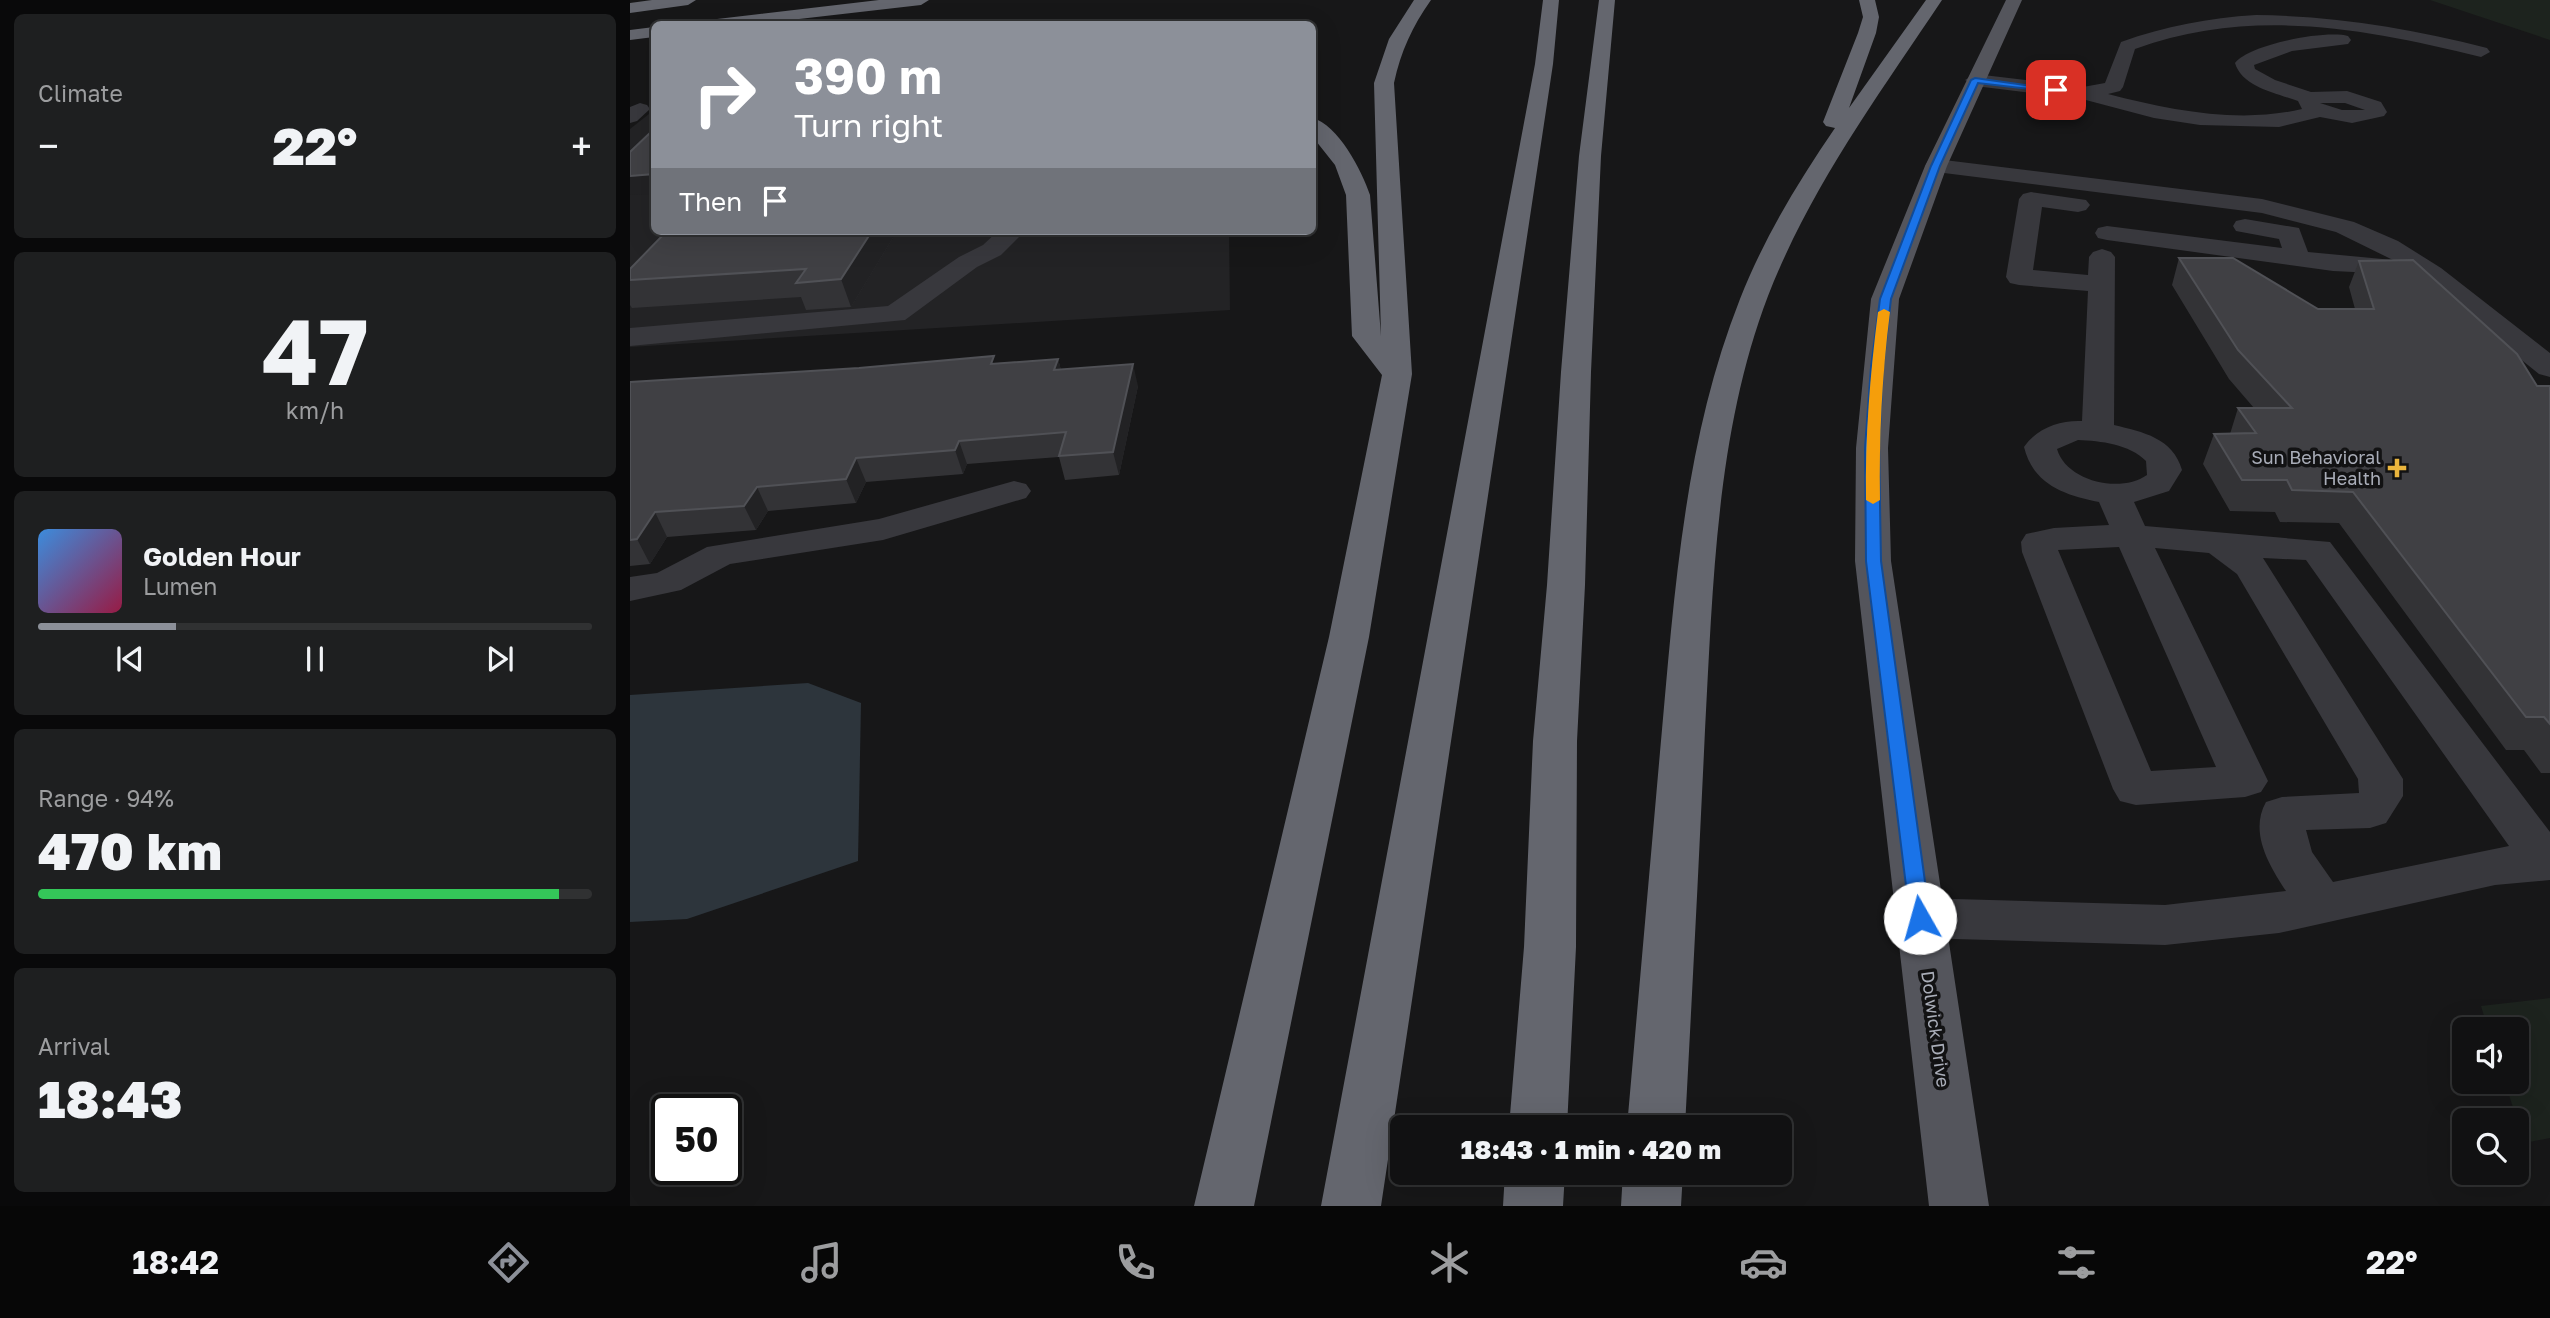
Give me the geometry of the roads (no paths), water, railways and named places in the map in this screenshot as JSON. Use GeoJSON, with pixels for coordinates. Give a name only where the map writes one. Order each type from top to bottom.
{"type":"FeatureCollection","features":[{"type":"Feature","properties":{"kind":"highway"},"geometry":{"type":"LineString","coordinates":[[630,8],[688,0]]}},
{"type":"Feature","properties":{"kind":"highway"},"geometry":{"type":"LineString","coordinates":[[742,21],[921,0]]}},
{"type":"Feature","properties":{"kind":"highway"},"geometry":{"type":"LineString","coordinates":[[1224,1206],[1349,637],[1397,374],[1384,83],[1393,45],[1412,11],[1423,0]]}},
{"type":"Feature","properties":{"kind":"highway"},"geometry":{"type":"LineString","coordinates":[[1351,1206],[1542,78],[1551,0]]}},
{"type":"Feature","properties":{"kind":"highway"},"geometry":{"type":"LineString","coordinates":[[1539,1115],[1550,947],[1555,741],[1566,585],[1576,372],[1592,131],[1608,0]]}},
{"type":"Feature","properties":{"kind":"highway"},"geometry":{"type":"LineString","coordinates":[[1810,182],[1867,33],[1871,17],[1867,0]]}},
{"type":"Feature","properties":{"kind":"highway"},"geometry":{"type":"LineString","coordinates":[[1657,1115],[1696,564],[1711,455],[1732,365],[1760,283],[1810,182],[1934,0]]}},
{"type":"Feature","properties":{"kind":"highway"},"geometry":{"type":"LineString","coordinates":[[630,35],[651,32]]}},
{"type":"Feature","properties":{"kind":"highway"},"geometry":{"type":"LineString","coordinates":[[630,48],[651,46]]}},
{"type":"Feature","properties":{"kind":"highway"},"geometry":{"type":"LineString","coordinates":[[1316,128],[1331,141],[1353,176],[1358,195],[1366,336],[1397,374]]}},
{"type":"Feature","properties":{"kind":"highway"},"geometry":{"type":"LineString","coordinates":[[1533,1206],[1534,1185]]}},
{"type":"Feature","properties":{"kind":"highway"},"geometry":{"type":"LineString","coordinates":[[1651,1206],[1652,1185]]}},
{"type":"Feature","properties":{"kind":"main road","name":"Dolwick Drive"},"geometry":{"type":"LineString","coordinates":[[1959,1206],[1873,561],[1872,448],[1885,299],[1936,166],[2014,0]]}},
{"type":"Feature","properties":{"kind":"lane"},"geometry":{"type":"LineString","coordinates":[[2083,93],[2113,87],[2127,46],[2150,35],[2189,26],[2235,21],[2359,25],[2392,29],[2481,52]]}},
{"type":"Feature","properties":{"kind":"lane"},"geometry":{"type":"LineString","coordinates":[[2235,21],[2265,37],[2294,47]]}},
{"type":"Feature","properties":{"kind":"lane"},"geometry":{"type":"LineString","coordinates":[[1975,80],[2083,93],[2154,112],[2200,119],[2279,121],[2317,105],[2247,72],[2244,63],[2255,56],[2294,47],[2357,40],[2426,48],[2459,55],[2501,50]]}},
{"type":"Feature","properties":{"kind":"lane"},"geometry":{"type":"LineString","coordinates":[[1936,166],[2297,258],[2426,270]]}},
{"type":"Feature","properties":{"kind":"lane"},"geometry":{"type":"LineString","coordinates":[[2102,284],[2019,277],[2031,200],[2113,210],[2262,206],[2345,227],[2389,246],[2426,270],[2550,368]]}},
{"type":"Feature","properties":{"kind":"lane"},"geometry":{"type":"LineString","coordinates":[[2098,430],[2102,251],[2113,210]]}},
{"type":"Feature","properties":{"kind":"lane"},"geometry":{"type":"LineString","coordinates":[[630,337],[895,314],[968,262],[992,250],[1009,235]]}},
{"type":"Feature","properties":{"kind":"lane"},"geometry":{"type":"LineString","coordinates":[[2098,430],[2135,440],[2160,459],[2165,469],[2163,478],[2154,486],[2140,491],[2112,493],[2080,487],[2062,479],[2047,469],[2040,458],[2040,447],[2060,433],[2098,430]]}},
{"type":"Feature","properties":{"kind":"lane"},"geometry":{"type":"LineString","coordinates":[[630,589],[668,582],[720,555],[883,529],[1014,491]]}},
{"type":"Feature","properties":{"kind":"lane"},"geometry":{"type":"LineString","coordinates":[[2112,493],[2245,781],[2282,814],[2370,811],[2380,802],[2380,779],[2252,568],[2223,545]]}},
{"type":"Feature","properties":{"kind":"lane"},"geometry":{"type":"LineString","coordinates":[[2245,781],[2136,789],[2040,552],[2039,542],[2053,538],[2132,537],[2206,540],[2223,545],[2317,550],[2548,862]]}},
{"type":"Feature","properties":{"kind":"lane"},"geometry":{"type":"LineString","coordinates":[[2282,814],[2280,830],[2291,856],[2321,904]]}},
{"type":"Feature","properties":{"kind":"lane"},"geometry":{"type":"LineString","coordinates":[[1920,918],[2165,925],[2279,913],[2495,866],[2548,862]]}},
{"type":"Feature","properties":{"kind":"place","name":"Sun Behavioral Health"},"geometry":{"type":"Point","coordinates":[2397,468]}}]}
